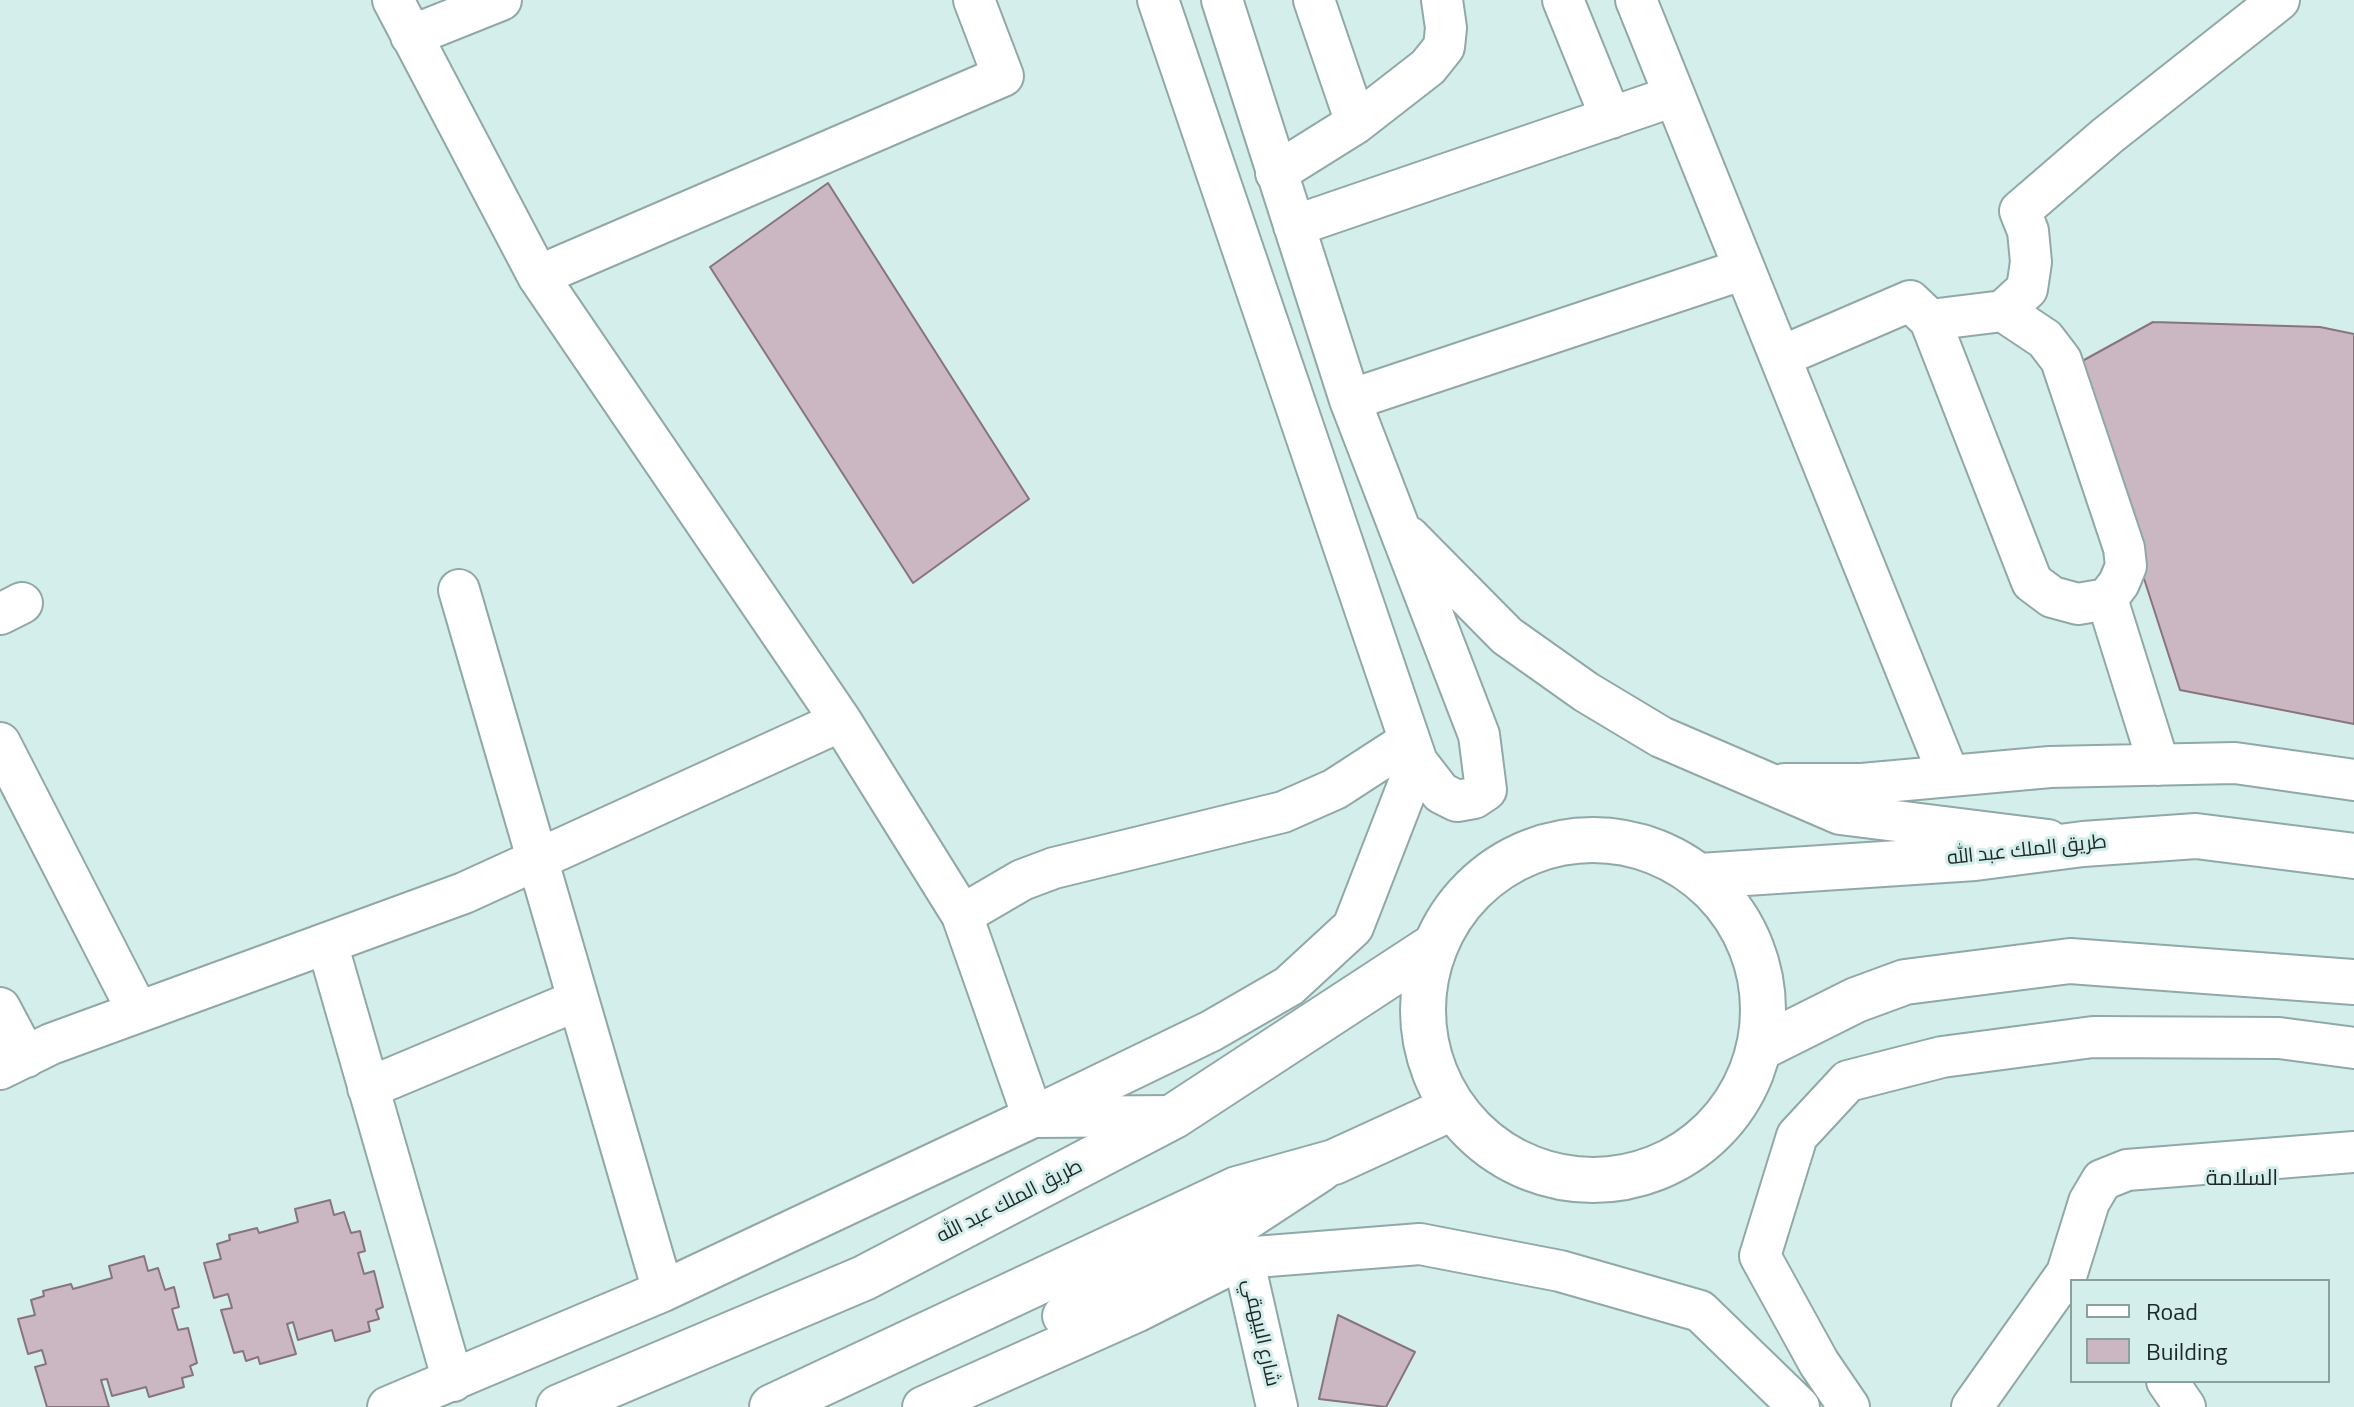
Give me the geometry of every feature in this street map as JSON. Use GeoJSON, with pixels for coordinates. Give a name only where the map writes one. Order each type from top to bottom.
{"type":"FeatureCollection","features":[{"type":"Feature","properties":{"kind":"main road","name":"طريق الملك عبد الله"},"geometry":{"type":"LineString","coordinates":[[1700,876],[1975,858],[2083,844],[2196,836],[2354,856]]}},
{"type":"Feature","properties":{"kind":"main road"},"geometry":{"type":"LineString","coordinates":[[1602,838],[1641,846],[1654,849],[1700,876],[1732,911],[1754,954],[1763,1001],[1760,1048],[1744,1089],[1719,1126],[1686,1154],[1633,1176],[1604,1181],[1560,1179],[1519,1165],[1482,1140],[1452,1108],[1433,1070],[1423,1029],[1423,987],[1434,946],[1461,900],[1500,865],[1549,843],[1602,838]]}},
{"type":"Feature","properties":{"kind":"main road","name":"طريق الملك عبد الله"},"geometry":{"type":"LineString","coordinates":[[559,1407],[864,1278],[1174,1116],[1434,946]]}},
{"type":"Feature","properties":{"kind":"main road"},"geometry":{"type":"LineString","coordinates":[[1760,1048],[1856,1000],[1905,982],[2070,961],[2351,983]]}},
{"type":"Feature","properties":{"kind":"main road"},"geometry":{"type":"LineString","coordinates":[[772,1407],[1237,1189],[1334,1162],[1452,1108]]}},
{"type":"Feature","properties":{"kind":"street"},"geometry":{"type":"LineString","coordinates":[[393,0],[538,276],[841,721],[962,915],[1033,1117]]}},
{"type":"Feature","properties":{"kind":"street"},"geometry":{"type":"LineString","coordinates":[[411,36],[501,0]]}},
{"type":"Feature","properties":{"kind":"street"},"geometry":{"type":"LineString","coordinates":[[538,276],[1003,76],[974,0]]}},
{"type":"Feature","properties":{"kind":"street"},"geometry":{"type":"LineString","coordinates":[[1158,0],[1413,751],[1441,793],[1457,801],[1474,798],[1486,790],[1479,735],[1350,400],[1222,0]]}},
{"type":"Feature","properties":{"kind":"street"},"geometry":{"type":"LineString","coordinates":[[1314,0],[1356,123]]}},
{"type":"Feature","properties":{"kind":"street"},"geometry":{"type":"LineString","coordinates":[[1276,173],[1356,123],[1428,67],[1444,47],[1446,28],[1442,0]]}},
{"type":"Feature","properties":{"kind":"street"},"geometry":{"type":"LineString","coordinates":[[1563,0],[1611,118]]}},
{"type":"Feature","properties":{"kind":"street"},"geometry":{"type":"LineString","coordinates":[[1636,0],[1949,776]]}},
{"type":"Feature","properties":{"kind":"street"},"geometry":{"type":"LineString","coordinates":[[1930,320],[2003,311],[2027,289],[2031,262],[2028,231],[2020,211],[2107,136],[2279,0]]}},
{"type":"Feature","properties":{"kind":"street"},"geometry":{"type":"LineString","coordinates":[[1294,226],[1674,96]]}},
{"type":"Feature","properties":{"kind":"street"},"geometry":{"type":"LineString","coordinates":[[1350,400],[1744,269]]}},
{"type":"Feature","properties":{"kind":"street"},"geometry":{"type":"LineString","coordinates":[[1780,357],[1910,301],[1930,320],[2032,582],[2052,597],[2078,604],[2107,599]]}},
{"type":"Feature","properties":{"kind":"street"},"geometry":{"type":"LineString","coordinates":[[2003,311],[2045,339],[2061,360],[2124,548],[2126,566],[2107,599],[2159,765]]}},
{"type":"Feature","properties":{"kind":"street"},"geometry":{"type":"LineString","coordinates":[[1400,528],[1507,636],[1586,692],[1661,737],[1840,814],[2083,844]]}},
{"type":"Feature","properties":{"kind":"street"},"geometry":{"type":"LineString","coordinates":[[459,590],[663,1291]]}},
{"type":"Feature","properties":{"kind":"street"},"geometry":{"type":"LineString","coordinates":[[0,1008],[13,1063],[138,1012],[464,893],[841,721]]}},
{"type":"Feature","properties":{"kind":"street"},"geometry":{"type":"LineString","coordinates":[[0,743],[15,809],[138,1012]]}},
{"type":"Feature","properties":{"kind":"street"},"geometry":{"type":"LineString","coordinates":[[962,915],[1022,880],[1054,868],[1283,812],[1413,751]]}},
{"type":"Feature","properties":{"kind":"street"},"geometry":{"type":"LineString","coordinates":[[388,1407],[663,1291],[1211,1031],[1289,986],[1353,927],[1413,751]]}},
{"type":"Feature","properties":{"kind":"street"},"geometry":{"type":"LineString","coordinates":[[1768,784],[1862,784],[2050,767],[2235,763],[2354,780]]}},
{"type":"Feature","properties":{"kind":"street"},"geometry":{"type":"LineString","coordinates":[[2284,847],[2354,843]]}},
{"type":"Feature","properties":{"kind":"street"},"geometry":{"type":"LineString","coordinates":[[327,943],[453,1381]]}},
{"type":"Feature","properties":{"kind":"street"},"geometry":{"type":"LineString","coordinates":[[368,1088],[578,1000]]}},
{"type":"Feature","properties":{"kind":"street"},"geometry":{"type":"LineString","coordinates":[[1849,1407],[1819,1363],[1760,1256],[1797,1136],[1848,1081],[1942,1057],[2093,1037],[2279,1038],[2354,1048]]}},
{"type":"Feature","properties":{"kind":"street"},"geometry":{"type":"LineString","coordinates":[[1033,1117],[1174,1116]]}},
{"type":"Feature","properties":{"kind":"street"},"geometry":{"type":"LineString","coordinates":[[1972,1407],[2071,1277],[2089,1202],[2102,1180],[2127,1170],[2354,1152]]}},
{"type":"Feature","properties":{"kind":"street"},"geometry":{"type":"LineString","coordinates":[[894,1407],[960,1367],[1214,1241],[1334,1162]]}},
{"type":"Feature","properties":{"kind":"street"},"geometry":{"type":"LineString","coordinates":[[923,1407],[988,1394],[1243,1258],[1420,1244],[1560,1271],[1700,1311],[1799,1407]]}},
{"type":"Feature","properties":{"kind":"street","name":"شارع البيهقي"},"geometry":{"type":"LineString","coordinates":[[1243,1258],[1277,1407]]}},
{"type":"Feature","properties":{"kind":"street"},"geometry":{"type":"LineString","coordinates":[[2168,1383],[2185,1407]]}},
{"type":"Feature","properties":{"kind":"building"},"geometry":{"type":"Polygon","coordinates":[[[828,183],[1029,499],[913,583],[710,267],[828,183]]]}},
{"type":"Feature","properties":{"kind":"building"},"geometry":{"type":"Polygon","coordinates":[[[2153,322],[2320,327],[2354,334],[2354,724],[2180,690],[2075,365],[2153,322]]]}},
{"type":"Feature","properties":{"kind":"building"},"geometry":{"type":"Polygon","coordinates":[[[330,1200],[334,1215],[344,1212],[351,1233],[360,1231],[365,1251],[358,1253],[364,1274],[374,1271],[383,1307],[376,1310],[379,1319],[368,1322],[370,1331],[335,1341],[332,1330],[298,1340],[293,1322],[287,1324],[296,1354],[260,1364],[258,1357],[246,1361],[243,1351],[234,1353],[221,1310],[232,1308],[228,1294],[214,1298],[204,1263],[221,1259],[217,1244],[230,1240],[229,1235],[257,1228],[259,1233],[298,1222],[295,1209],[330,1200]]]}},
{"type":"Feature","properties":{"kind":"building"},"geometry":{"type":"Polygon","coordinates":[[[144,1256],[148,1271],[158,1268],[165,1290],[174,1287],[179,1307],[172,1309],[178,1330],[188,1328],[197,1363],[190,1366],[193,1375],[182,1378],[184,1387],[149,1397],[146,1387],[112,1396],[107,1379],[101,1380],[109,1407],[47,1407],[35,1367],[46,1364],[42,1350],[28,1354],[18,1319],[35,1315],[31,1300],[44,1296],[43,1291],[71,1284],[73,1289],[112,1278],[109,1266],[144,1256]]]}},
{"type":"Feature","properties":{"kind":"building"},"geometry":{"type":"Polygon","coordinates":[[[1338,1315],[1415,1352],[1386,1407],[1319,1399],[1338,1315]]]}},
{"type":"Feature","properties":{"kind":"district","name":"السلامة"},"geometry":{"type":"Point","coordinates":[2242,1180]}}]}
